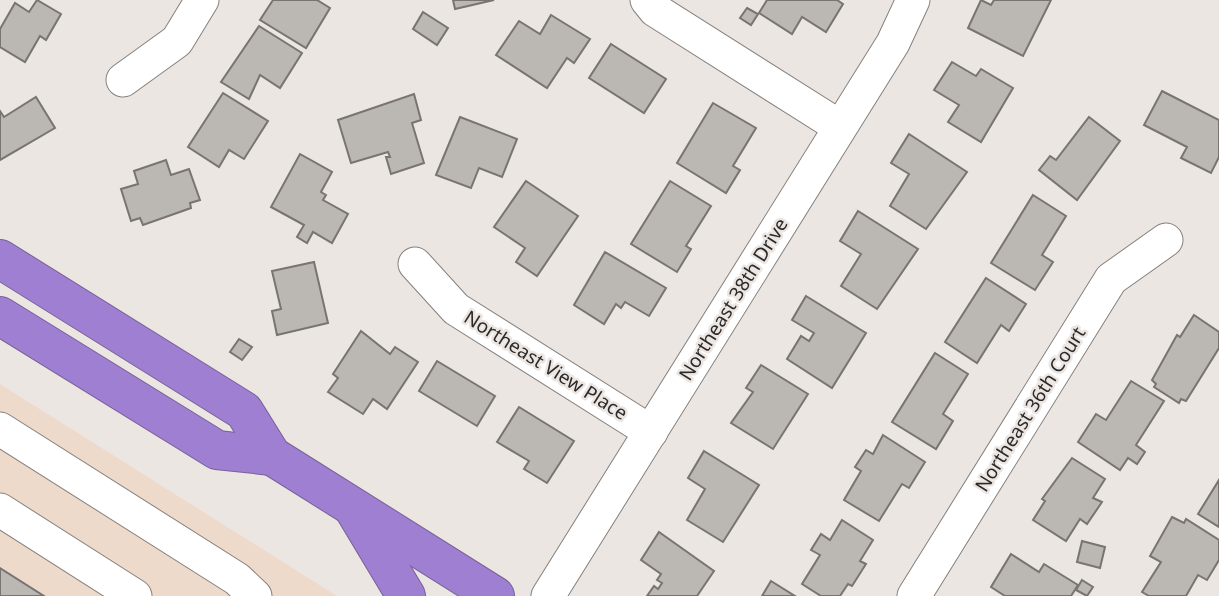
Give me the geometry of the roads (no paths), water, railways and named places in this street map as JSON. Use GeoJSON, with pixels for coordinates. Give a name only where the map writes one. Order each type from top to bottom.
{"type":"FeatureCollection","features":[{"type":"Feature","properties":{"kind":"highway"},"geometry":{"type":"LineString","coordinates":[[0,259],[244,411],[272,456]]}},
{"type":"Feature","properties":{"kind":"highway"},"geometry":{"type":"LineString","coordinates":[[0,316],[217,450],[272,456],[495,596]]}},
{"type":"Feature","properties":{"kind":"highway"},"geometry":{"type":"LineString","coordinates":[[352,506],[406,596]]}},
{"type":"Feature","properties":{"kind":"street"},"geometry":{"type":"LineString","coordinates":[[123,80],[177,41],[202,0]]}},
{"type":"Feature","properties":{"kind":"street"},"geometry":{"type":"LineString","coordinates":[[647,0],[655,10],[841,127]]}},
{"type":"Feature","properties":{"kind":"street","name":"Northeast 38th Drive"},"geometry":{"type":"LineString","coordinates":[[548,596],[893,43],[913,0]]}},
{"type":"Feature","properties":{"kind":"street","name":"Northeast 36th Court"},"geometry":{"type":"LineString","coordinates":[[914,596],[1111,279],[1166,240]]}},
{"type":"Feature","properties":{"kind":"street","name":"Northeast View Place"},"geometry":{"type":"LineString","coordinates":[[415,264],[456,309],[651,432]]}},
{"type":"Feature","properties":{"kind":"street"},"geometry":{"type":"LineString","coordinates":[[0,429],[237,579],[255,596]]}},
{"type":"Feature","properties":{"kind":"street"},"geometry":{"type":"LineString","coordinates":[[0,510],[135,596]]}}]}
